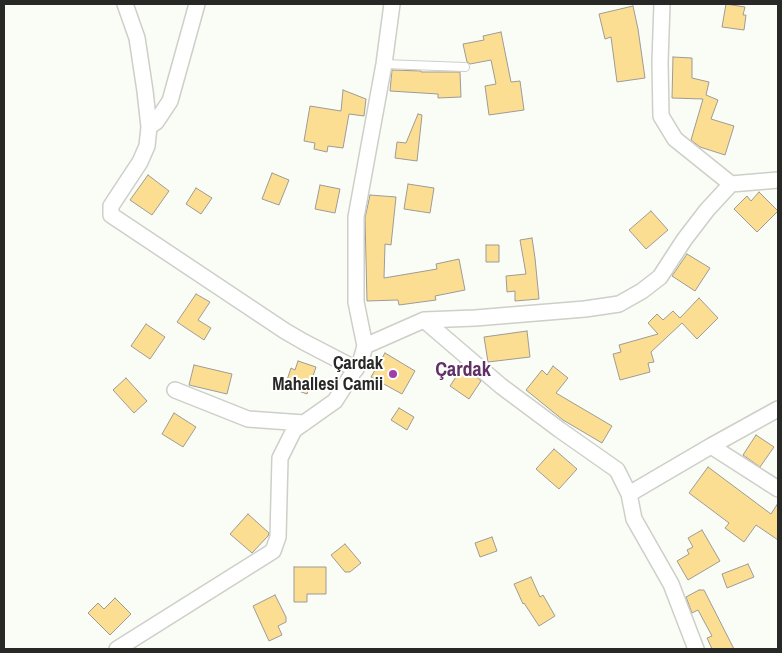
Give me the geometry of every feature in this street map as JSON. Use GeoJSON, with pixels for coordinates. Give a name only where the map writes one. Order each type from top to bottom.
{"type":"FeatureCollection","features":[{"type":"Feature","properties":{"kind":"street"},"geometry":{"type":"LineString","coordinates":[[125,4],[137,38],[149,127],[147,146],[140,162],[111,206],[111,215],[285,331],[356,368]]}},
{"type":"Feature","properties":{"kind":"street"},"geometry":{"type":"LineString","coordinates":[[149,127],[156,122],[170,101],[197,4]]}},
{"type":"Feature","properties":{"kind":"street"},"geometry":{"type":"LineString","coordinates":[[117,649],[273,551],[278,537],[280,458],[294,430],[335,401],[361,360],[365,346],[356,302],[356,217],[384,64],[392,4]]}},
{"type":"Feature","properties":{"kind":"street"},"geometry":{"type":"LineString","coordinates":[[662,4],[661,116],[675,139],[731,184]]}},
{"type":"Feature","properties":{"kind":"street"},"geometry":{"type":"LineString","coordinates":[[365,346],[424,320],[475,318],[619,304],[642,291],[660,277],[684,240],[707,210],[731,184],[778,180]]}},
{"type":"Feature","properties":{"kind":"street"},"geometry":{"type":"LineString","coordinates":[[424,320],[501,386],[617,470],[629,494],[634,519],[671,584],[696,649]]}},
{"type":"Feature","properties":{"kind":"street"},"geometry":{"type":"LineString","coordinates":[[175,390],[248,419],[304,422]]}},
{"type":"Feature","properties":{"kind":"street"},"geometry":{"type":"LineString","coordinates":[[629,494],[778,409]]}},
{"type":"Feature","properties":{"kind":"street"},"geometry":{"type":"LineString","coordinates":[[711,446],[778,488]]}},
{"type":"Feature","properties":{"kind":"lane"},"geometry":{"type":"LineString","coordinates":[[384,64],[464,66]]}},
{"type":"Feature","properties":{"kind":"building"},"geometry":{"type":"Polygon","coordinates":[[[726,4],[745,7],[743,15],[746,15],[744,30],[722,27],[726,4]]]}},
{"type":"Feature","properties":{"kind":"building"},"geometry":{"type":"Polygon","coordinates":[[[633,6],[645,78],[617,82],[611,37],[605,39],[599,14],[633,6]]]}},
{"type":"Feature","properties":{"kind":"building"},"geometry":{"type":"Polygon","coordinates":[[[501,32],[511,82],[520,81],[524,110],[489,115],[485,86],[496,84],[491,60],[470,64],[467,62],[463,44],[484,40],[483,36],[501,32]]]}},
{"type":"Feature","properties":{"kind":"building"},"geometry":{"type":"Polygon","coordinates":[[[673,57],[692,58],[692,78],[709,82],[706,95],[718,100],[711,119],[734,126],[725,155],[700,147],[691,140],[703,99],[672,98],[673,57]]]}},
{"type":"Feature","properties":{"kind":"building"},"geometry":{"type":"Polygon","coordinates":[[[392,70],[460,72],[461,97],[438,98],[438,94],[390,91],[392,70]]]}},
{"type":"Feature","properties":{"kind":"building"},"geometry":{"type":"Polygon","coordinates":[[[343,90],[366,99],[364,116],[349,114],[343,148],[328,146],[327,152],[314,149],[315,143],[304,141],[310,106],[341,111],[343,90]]]}},
{"type":"Feature","properties":{"kind":"building"},"geometry":{"type":"Polygon","coordinates":[[[418,114],[422,115],[417,161],[395,158],[397,142],[406,143],[418,114]]]}},
{"type":"Feature","properties":{"kind":"building"},"geometry":{"type":"Polygon","coordinates":[[[272,173],[289,180],[279,205],[262,199],[272,173]]]}},
{"type":"Feature","properties":{"kind":"building"},"geometry":{"type":"Polygon","coordinates":[[[148,175],[169,191],[152,215],[130,200],[148,175]]]}},
{"type":"Feature","properties":{"kind":"building"},"geometry":{"type":"Polygon","coordinates":[[[408,184],[434,188],[430,213],[404,209],[408,184]]]}},
{"type":"Feature","properties":{"kind":"building"},"geometry":{"type":"Polygon","coordinates":[[[320,185],[340,189],[335,213],[315,209],[320,185]]]}},
{"type":"Feature","properties":{"kind":"building"},"geometry":{"type":"Polygon","coordinates":[[[196,188],[212,198],[201,214],[186,204],[196,188]]]}},
{"type":"Feature","properties":{"kind":"building"},"geometry":{"type":"Polygon","coordinates":[[[759,192],[778,211],[757,232],[734,209],[747,196],[751,201],[759,192]]]}},
{"type":"Feature","properties":{"kind":"building"},"geometry":{"type":"Polygon","coordinates":[[[370,195],[396,197],[391,245],[385,244],[384,278],[437,269],[436,264],[459,259],[465,290],[435,296],[436,300],[399,305],[398,300],[367,301],[365,218],[370,195]]]}},
{"type":"Feature","properties":{"kind":"building"},"geometry":{"type":"Polygon","coordinates":[[[651,211],[668,230],[646,249],[629,230],[651,211]]]}},
{"type":"Feature","properties":{"kind":"building"},"geometry":{"type":"Polygon","coordinates":[[[532,238],[539,299],[515,301],[515,291],[507,292],[506,276],[526,274],[520,240],[532,238]]]}},
{"type":"Feature","properties":{"kind":"building"},"geometry":{"type":"Polygon","coordinates":[[[486,245],[499,245],[499,262],[486,262],[486,245]]]}},
{"type":"Feature","properties":{"kind":"building"},"geometry":{"type":"Polygon","coordinates":[[[687,254],[710,268],[695,291],[672,276],[687,254]]]}},
{"type":"Feature","properties":{"kind":"building"},"geometry":{"type":"Polygon","coordinates":[[[196,294],[210,302],[198,320],[211,328],[204,340],[177,322],[196,294]]]}},
{"type":"Feature","properties":{"kind":"building"},"geometry":{"type":"Polygon","coordinates":[[[699,298],[718,318],[697,339],[682,323],[651,352],[654,362],[648,363],[650,372],[620,380],[613,354],[621,352],[619,345],[658,334],[648,323],[657,314],[663,320],[673,311],[680,318],[699,298]]]}},
{"type":"Feature","properties":{"kind":"building"},"geometry":{"type":"Polygon","coordinates":[[[146,324],[165,337],[150,359],[131,346],[146,324]]]}},
{"type":"Feature","properties":{"kind":"building"},"geometry":{"type":"Polygon","coordinates":[[[527,331],[530,357],[488,362],[484,337],[527,331]]]}},
{"type":"Feature","properties":{"kind":"building","name":"Çardak Mahallesi Camii"},"geometry":{"type":"Polygon","coordinates":[[[385,353],[415,371],[402,394],[371,377],[385,353]]]}},
{"type":"Feature","properties":{"kind":"building"},"geometry":{"type":"Polygon","coordinates":[[[298,361],[316,367],[307,394],[285,386],[291,368],[295,370],[298,361]]]}},
{"type":"Feature","properties":{"kind":"building"},"geometry":{"type":"Polygon","coordinates":[[[460,363],[481,381],[469,399],[450,386],[458,374],[454,372],[460,363]]]}},
{"type":"Feature","properties":{"kind":"building"},"geometry":{"type":"Polygon","coordinates":[[[194,365],[232,374],[227,394],[189,385],[194,365]]]}},
{"type":"Feature","properties":{"kind":"building"},"geometry":{"type":"Polygon","coordinates":[[[553,366],[568,378],[556,393],[612,426],[602,443],[563,420],[526,390],[542,370],[547,375],[553,366]]]}},
{"type":"Feature","properties":{"kind":"building"},"geometry":{"type":"Polygon","coordinates":[[[126,378],[147,401],[134,413],[113,390],[126,378]]]}},
{"type":"Feature","properties":{"kind":"building"},"geometry":{"type":"Polygon","coordinates":[[[399,408],[414,417],[407,430],[391,420],[399,408]]]}},
{"type":"Feature","properties":{"kind":"building"},"geometry":{"type":"Polygon","coordinates":[[[174,413],[196,427],[183,447],[162,434],[174,413]]]}},
{"type":"Feature","properties":{"kind":"building"},"geometry":{"type":"Polygon","coordinates":[[[756,435],[774,447],[760,467],[743,455],[756,435]]]}},
{"type":"Feature","properties":{"kind":"building"},"geometry":{"type":"Polygon","coordinates":[[[554,449],[577,469],[559,489],[536,469],[554,449]]]}},
{"type":"Feature","properties":{"kind":"building"},"geometry":{"type":"Polygon","coordinates":[[[708,467],[771,514],[778,503],[778,540],[756,525],[744,542],[725,528],[729,523],[689,493],[708,467]]]}},
{"type":"Feature","properties":{"kind":"building"},"geometry":{"type":"Polygon","coordinates":[[[248,514],[269,533],[252,553],[230,534],[248,514]]]}},
{"type":"Feature","properties":{"kind":"building"},"geometry":{"type":"Polygon","coordinates":[[[702,530],[720,561],[688,580],[677,561],[689,554],[687,550],[693,547],[688,538],[702,530]]]}},
{"type":"Feature","properties":{"kind":"building"},"geometry":{"type":"Polygon","coordinates":[[[492,537],[497,551],[480,557],[475,543],[492,537]]]}},
{"type":"Feature","properties":{"kind":"building"},"geometry":{"type":"Polygon","coordinates":[[[345,544],[361,563],[350,572],[345,572],[331,555],[345,544]]]}},
{"type":"Feature","properties":{"kind":"building"},"geometry":{"type":"Polygon","coordinates":[[[748,564],[754,577],[727,588],[722,574],[748,564]]]}},
{"type":"Feature","properties":{"kind":"building"},"geometry":{"type":"Polygon","coordinates":[[[294,567],[326,567],[326,594],[307,594],[307,602],[294,602],[294,567]]]}},
{"type":"Feature","properties":{"kind":"building"},"geometry":{"type":"Polygon","coordinates":[[[531,577],[540,597],[543,595],[555,616],[539,626],[523,604],[514,584],[531,577]]]}},
{"type":"Feature","properties":{"kind":"building"},"geometry":{"type":"Polygon","coordinates":[[[699,590],[704,590],[734,649],[712,649],[707,638],[712,636],[698,610],[692,613],[686,597],[699,590]]]}},
{"type":"Feature","properties":{"kind":"building"},"geometry":{"type":"Polygon","coordinates":[[[275,595],[286,617],[286,622],[278,626],[282,635],[269,641],[253,606],[275,595]]]}},
{"type":"Feature","properties":{"kind":"building"},"geometry":{"type":"Polygon","coordinates":[[[115,598],[131,614],[110,635],[88,613],[98,603],[104,609],[115,598]]]}},
{"type":"Feature","properties":{"kind":"place","name":"Çardak Mahallesi Camii"},"geometry":{"type":"Point","coordinates":[393,374]}},
{"type":"Feature","properties":{"kind":"district","name":"Çardak"},"geometry":{"type":"Point","coordinates":[463,371]}}]}
